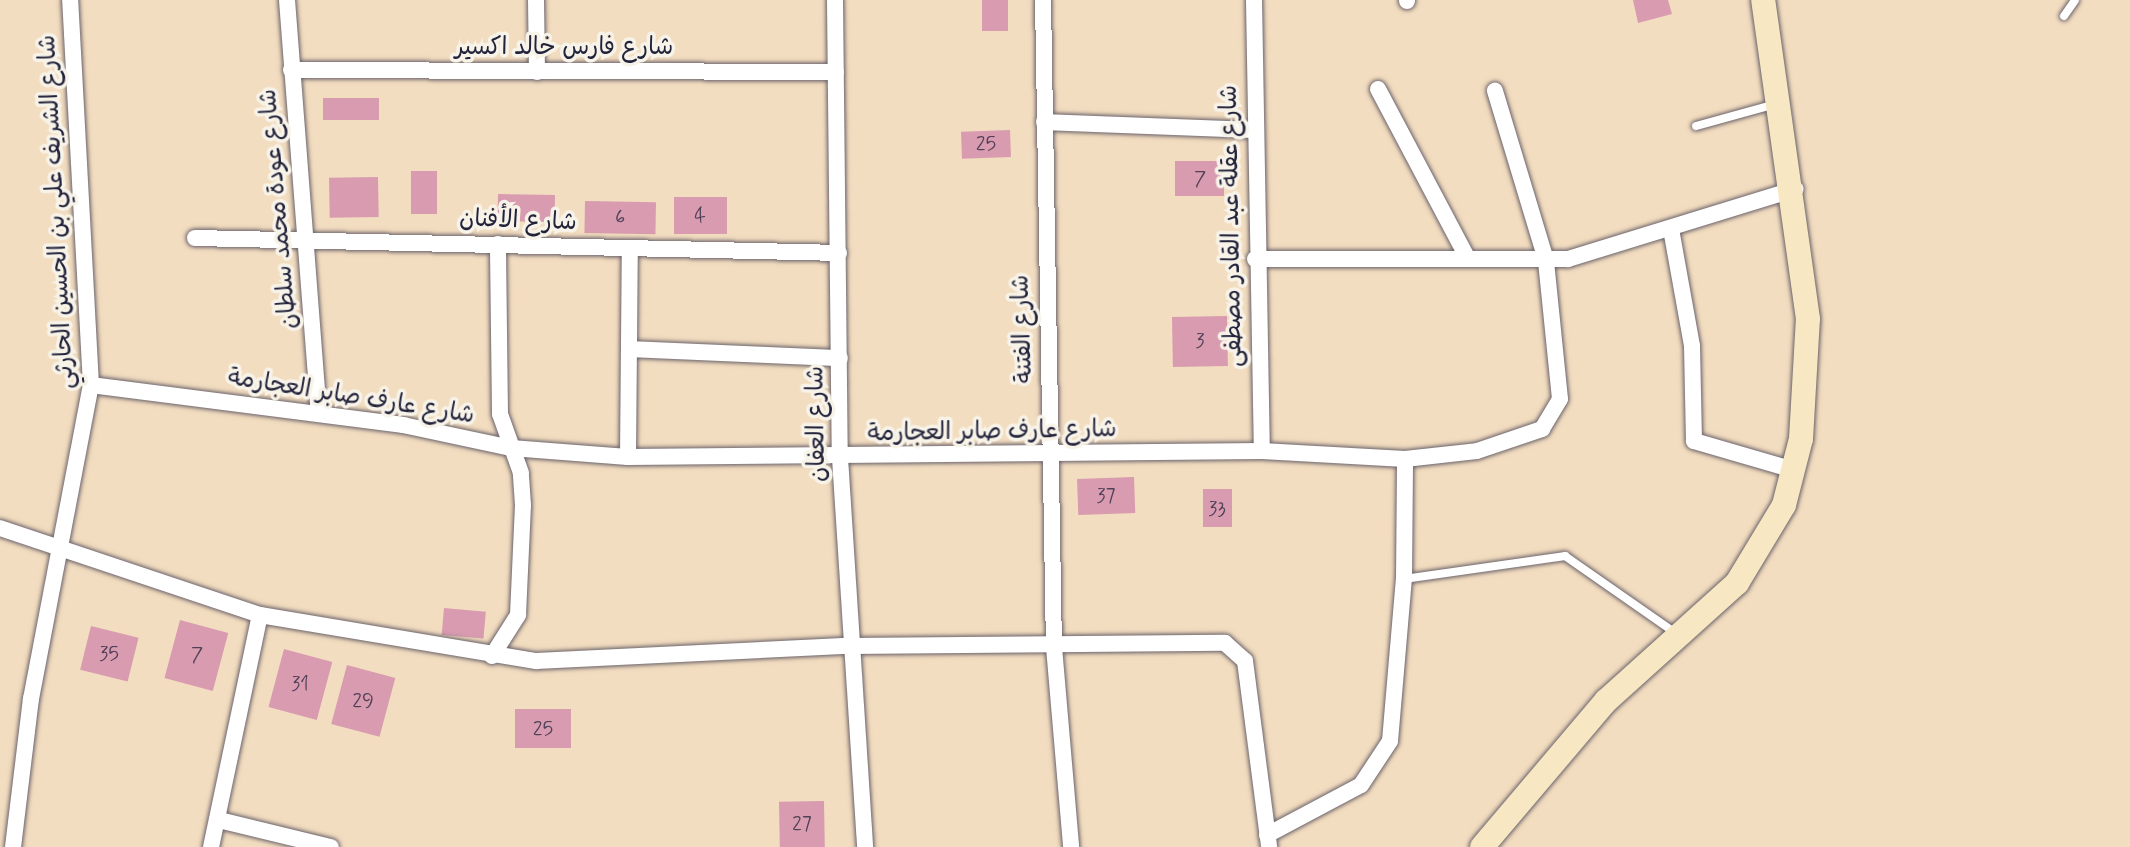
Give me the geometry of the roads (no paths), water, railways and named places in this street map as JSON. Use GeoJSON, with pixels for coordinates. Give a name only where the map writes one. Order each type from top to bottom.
{"type":"FeatureCollection","features":[{"type":"Feature","properties":{"kind":"street","name":"شارع الشريف علي بن الحسين الحارثي"},"geometry":{"type":"LineString","coordinates":[[13,847],[61,545],[91,385],[70,0]]}},
{"type":"Feature","properties":{"kind":"street","name":"شارع عودة محمد سلطان"},"geometry":{"type":"LineString","coordinates":[[287,0],[308,239],[319,414]]}},
{"type":"Feature","properties":{"kind":"street"},"geometry":{"type":"LineString","coordinates":[[536,0],[537,72]]}},
{"type":"Feature","properties":{"kind":"street","name":"شارع العفان"},"geometry":{"type":"LineString","coordinates":[[835,0],[840,458],[848,646],[865,847]]}},
{"type":"Feature","properties":{"kind":"street","name":"شارع الفتنة"},"geometry":{"type":"LineString","coordinates":[[1043,0],[1054,647],[1071,847]]}},
{"type":"Feature","properties":{"kind":"street","name":"شارع عقلة عبد القادر مصطفى"},"geometry":{"type":"LineString","coordinates":[[1254,0],[1252,130],[1262,451]]}},
{"type":"Feature","properties":{"kind":"street"},"geometry":{"type":"LineString","coordinates":[[1482,847],[1573,737],[1757,560],[1794,470],[1810,363],[1795,189],[1783,102],[1763,0]]}},
{"type":"Feature","properties":{"kind":"street","name":"شارع فارس خالد اكسير"},"geometry":{"type":"LineString","coordinates":[[291,70],[836,72]]}},
{"type":"Feature","properties":{"kind":"street"},"geometry":{"type":"LineString","coordinates":[[1378,89],[1467,257]]}},
{"type":"Feature","properties":{"kind":"street","name":"شارع عارف صابر العجارمة"},"geometry":{"type":"LineString","coordinates":[[91,385],[319,414],[511,448],[628,457],[840,458],[1262,451],[1405,459],[1495,447],[1549,423],[1560,384],[1546,260],[1495,91]]}},
{"type":"Feature","properties":{"kind":"street"},"geometry":{"type":"LineString","coordinates":[[1044,122],[1252,130]]}},
{"type":"Feature","properties":{"kind":"street"},"geometry":{"type":"LineString","coordinates":[[1255,259],[1467,257],[1546,260],[1588,257],[1795,189]]}},
{"type":"Feature","properties":{"kind":"street"},"geometry":{"type":"LineString","coordinates":[[1671,229],[1692,346],[1694,441],[1794,470]]}},
{"type":"Feature","properties":{"kind":"street","name":"شارع الأفنان"},"geometry":{"type":"LineString","coordinates":[[195,238],[839,253]]}},
{"type":"Feature","properties":{"kind":"street"},"geometry":{"type":"LineString","coordinates":[[492,656],[518,615],[523,485],[499,403],[498,244]]}},
{"type":"Feature","properties":{"kind":"street"},"geometry":{"type":"LineString","coordinates":[[628,457],[630,248]]}},
{"type":"Feature","properties":{"kind":"street"},"geometry":{"type":"LineString","coordinates":[[631,349],[840,358]]}},
{"type":"Feature","properties":{"kind":"street"},"geometry":{"type":"LineString","coordinates":[[0,528],[61,545],[260,615],[492,656],[585,662],[848,646],[1054,647],[1212,642],[1237,650],[1248,676],[1268,841],[1361,785],[1384,756],[1404,579],[1405,459]]}},
{"type":"Feature","properties":{"kind":"street"},"geometry":{"type":"LineString","coordinates":[[211,847],[260,615]]}},
{"type":"Feature","properties":{"kind":"street"},"geometry":{"type":"LineString","coordinates":[[219,820],[331,847]]}},
{"type":"Feature","properties":{"kind":"lane"},"geometry":{"type":"LineString","coordinates":[[2064,16],[2075,0]]}},
{"type":"Feature","properties":{"kind":"lane"},"geometry":{"type":"LineString","coordinates":[[1696,126],[1783,102]]}},
{"type":"Feature","properties":{"kind":"lane"},"geometry":{"type":"LineString","coordinates":[[1404,579],[1556,554],[1678,634]]}}]}
